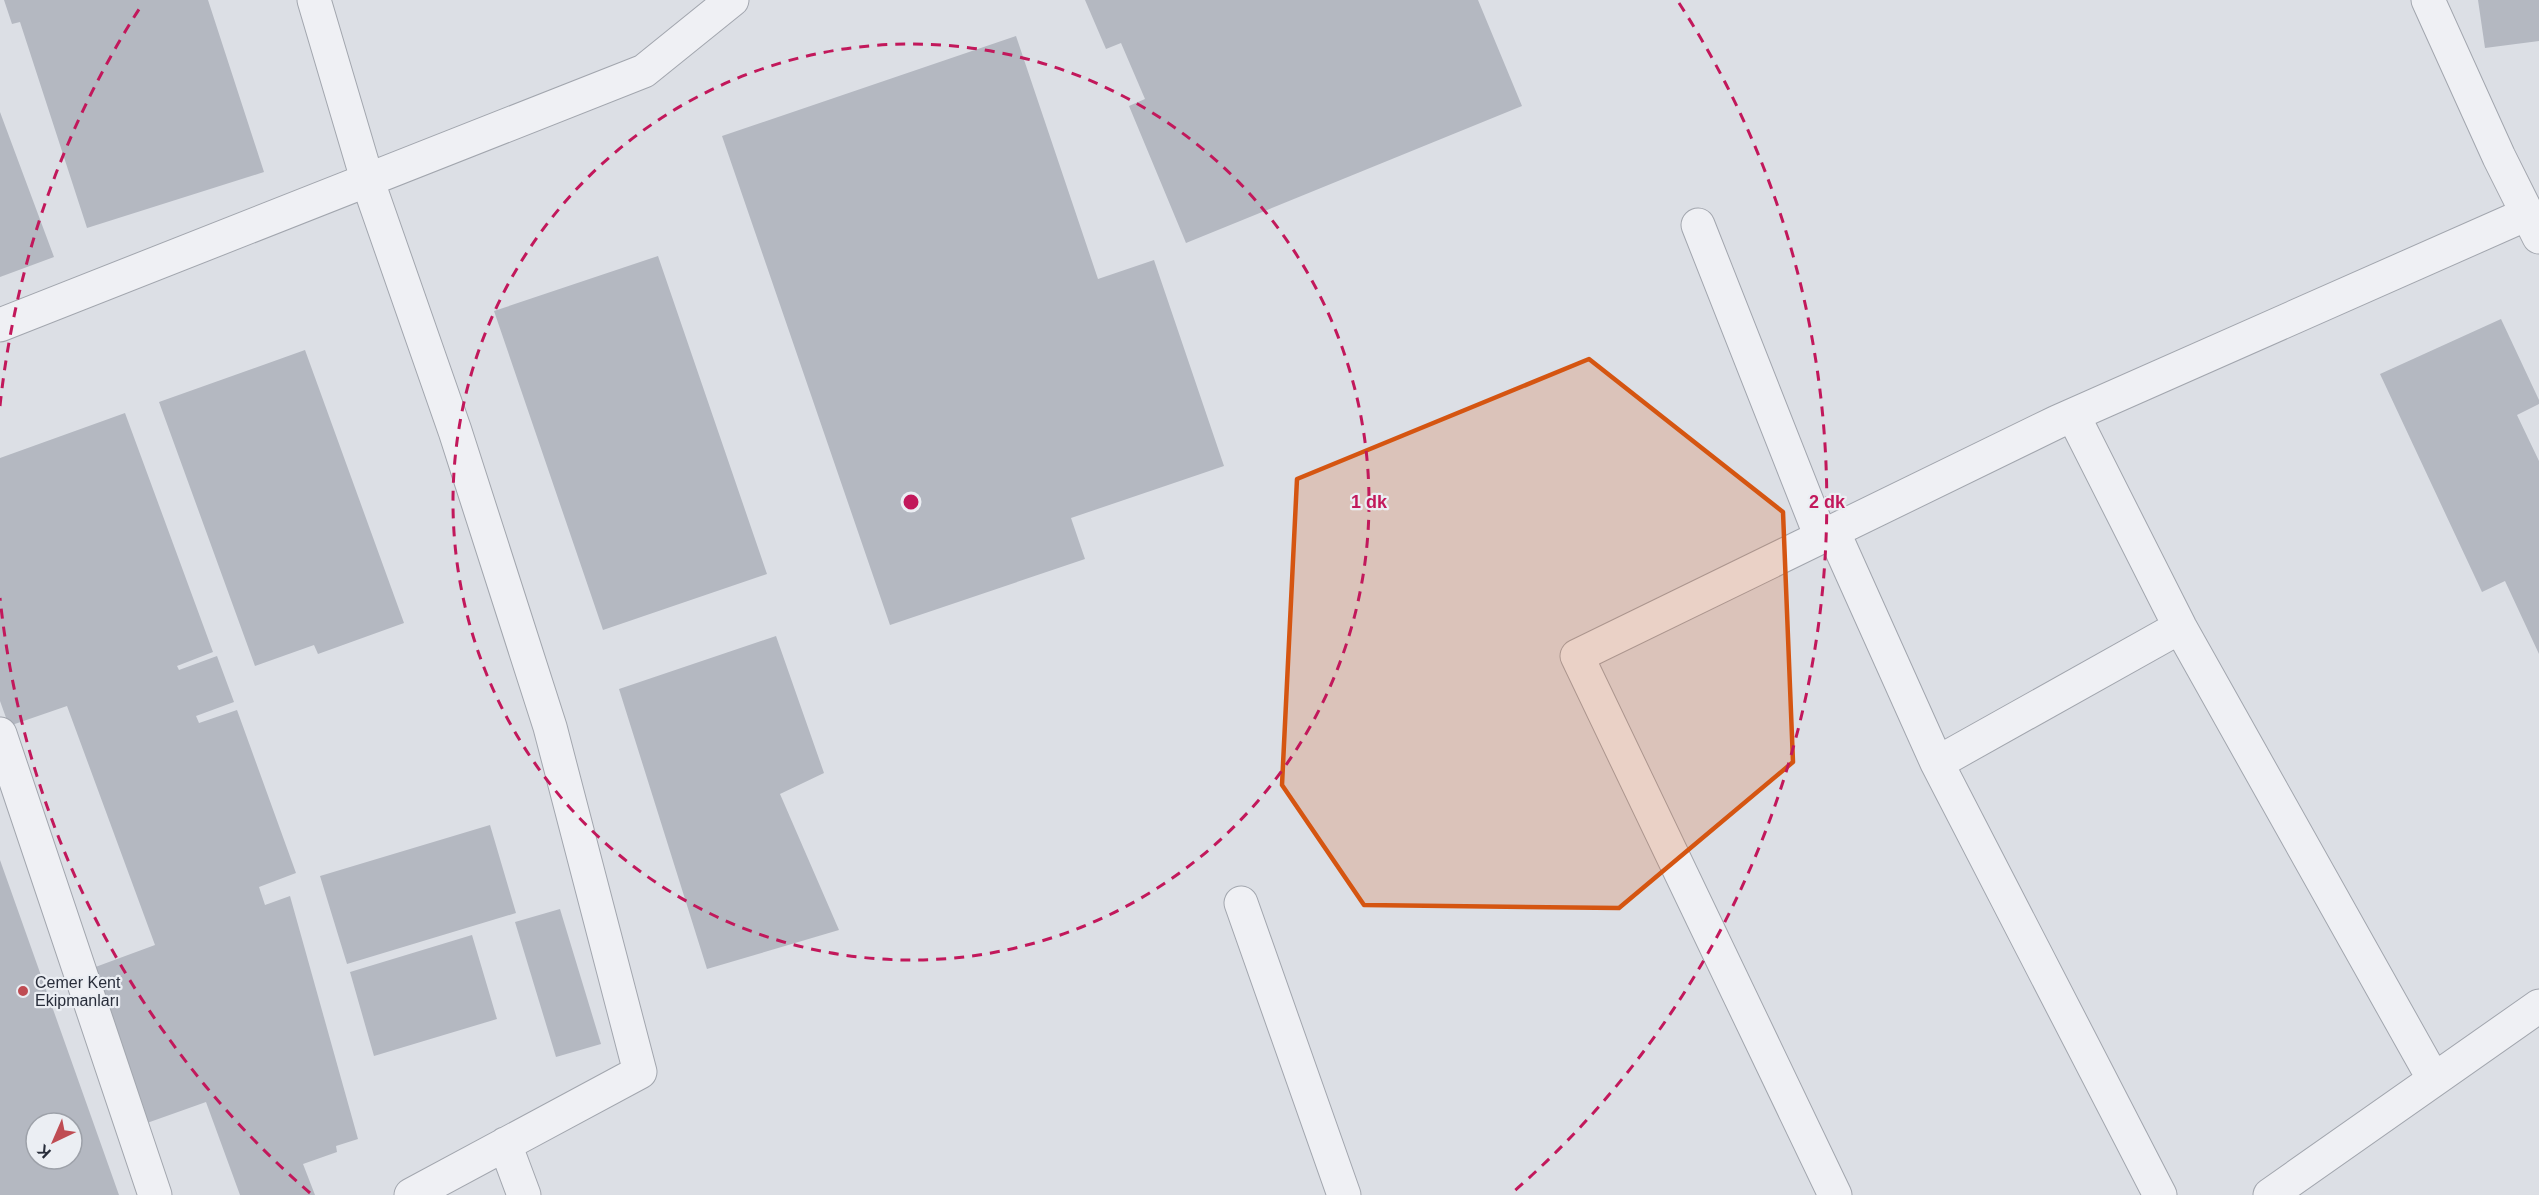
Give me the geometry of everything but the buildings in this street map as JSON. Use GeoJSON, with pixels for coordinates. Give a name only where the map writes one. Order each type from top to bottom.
{"type":"FeatureCollection","features":[{"type":"Feature","properties":{"kind":"street"},"geometry":{"type":"LineString","coordinates":[[314,0],[367,179],[455,431],[550,727],[640,1072],[411,1195]]}},
{"type":"Feature","properties":{"kind":"street"},"geometry":{"type":"LineString","coordinates":[[0,325],[644,71],[732,0]]}},
{"type":"Feature","properties":{"kind":"street"},"geometry":{"type":"LineString","coordinates":[[1835,1195],[1577,656],[2073,415],[2533,226],[2428,0]]}},
{"type":"Feature","properties":{"kind":"street"},"geometry":{"type":"LineString","coordinates":[[1698,225],[1827,534],[1937,763],[2160,1195]]}},
{"type":"Feature","properties":{"kind":"street"},"geometry":{"type":"LineString","coordinates":[[2073,415],[2180,627],[2433,1078]]}},
{"type":"Feature","properties":{"kind":"street"},"geometry":{"type":"LineString","coordinates":[[1937,763],[2180,627]]}},
{"type":"Feature","properties":{"kind":"street"},"geometry":{"type":"LineString","coordinates":[[0,734],[154,1195]]}},
{"type":"Feature","properties":{"kind":"street"},"geometry":{"type":"LineString","coordinates":[[1241,903],[1344,1195]]}},
{"type":"Feature","properties":{"kind":"street"},"geometry":{"type":"LineString","coordinates":[[2286,1190],[2433,1078],[2539,1006]]}},
{"type":"Feature","properties":{"kind":"street"},"geometry":{"type":"LineString","coordinates":[[505,1144],[524,1195]]}},
{"type":"Feature","properties":{"kind":"highlighted area"},"geometry":{"type":"Polygon","coordinates":[[[1589,359],[1783,512],[1793,762],[1619,908],[1364,905],[1282,785],[1297,479],[1589,359]]]}},
{"type":"Feature","properties":{"kind":"place","name":"Cemer Kent Ekipmanları"},"geometry":{"type":"Point","coordinates":[23,991]}}]}
